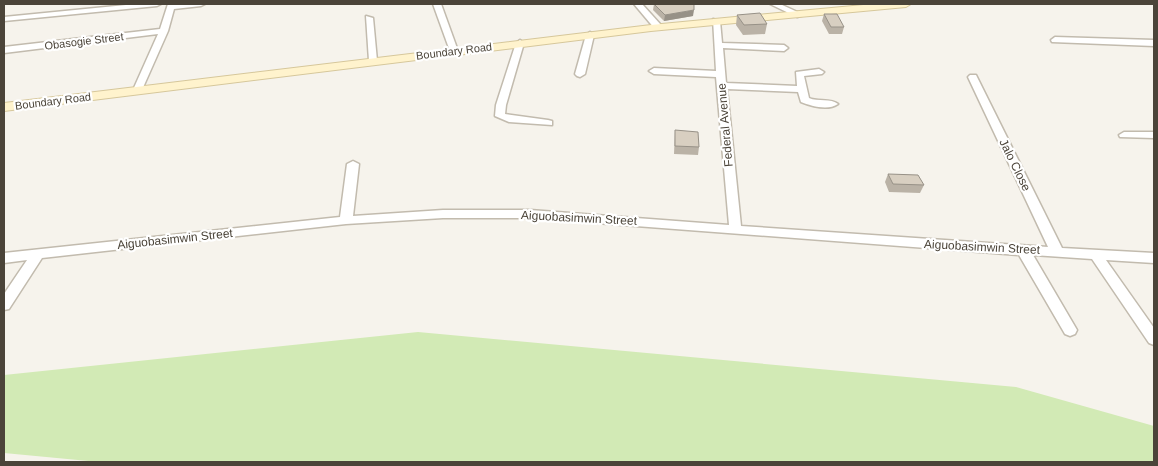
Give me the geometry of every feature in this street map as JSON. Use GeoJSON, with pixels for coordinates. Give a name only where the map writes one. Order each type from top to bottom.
{"type":"FeatureCollection","features":[{"type":"Feature","properties":{"kind":"street"},"geometry":{"type":"LineString","coordinates":[[4,19],[157,4]]}},
{"type":"Feature","properties":{"kind":"street"},"geometry":{"type":"LineString","coordinates":[[138,90],[164,31],[172,5],[200,4]]}},
{"type":"Feature","properties":{"kind":"street"},"geometry":{"type":"LineString","coordinates":[[437,4],[454,51]]}},
{"type":"Feature","properties":{"kind":"street"},"geometry":{"type":"LineString","coordinates":[[638,4],[658,27]]}},
{"type":"Feature","properties":{"kind":"street"},"geometry":{"type":"LineString","coordinates":[[774,4],[800,15]]}},
{"type":"Feature","properties":{"kind":"street","name":"Boundary Road"},"geometry":{"type":"LineString","coordinates":[[4,107],[658,27],[906,4]]}},
{"type":"Feature","properties":{"kind":"street"},"geometry":{"type":"LineString","coordinates":[[369,18],[373,61]]}},
{"type":"Feature","properties":{"kind":"street","name":"Federal Avenue"},"geometry":{"type":"LineString","coordinates":[[716,22],[735,228]]}},
{"type":"Feature","properties":{"kind":"street","name":"Obasogie Street"},"geometry":{"type":"LineString","coordinates":[[4,50],[164,31]]}},
{"type":"Feature","properties":{"kind":"street"},"geometry":{"type":"LineString","coordinates":[[580,74],[590,35]]}},
{"type":"Feature","properties":{"kind":"street"},"geometry":{"type":"LineString","coordinates":[[1055,40],[1154,43]]}},
{"type":"Feature","properties":{"kind":"street"},"geometry":{"type":"LineString","coordinates":[[520,43],[501,105],[500,116],[509,119],[548,123]]}},
{"type":"Feature","properties":{"kind":"street"},"geometry":{"type":"LineString","coordinates":[[718,45],[784,48]]}},
{"type":"Feature","properties":{"kind":"street"},"geometry":{"type":"LineString","coordinates":[[654,71],[720,74]]}},
{"type":"Feature","properties":{"kind":"street"},"geometry":{"type":"LineString","coordinates":[[819,72],[799,74],[807,102],[833,104]]}},
{"type":"Feature","properties":{"kind":"street","name":"Jalo Close"},"geometry":{"type":"LineString","coordinates":[[973,78],[1057,252]]}},
{"type":"Feature","properties":{"kind":"street"},"geometry":{"type":"LineString","coordinates":[[722,86],[802,89]]}},
{"type":"Feature","properties":{"kind":"street"},"geometry":{"type":"LineString","coordinates":[[1124,134],[1154,135]]}},
{"type":"Feature","properties":{"kind":"street"},"geometry":{"type":"LineString","coordinates":[[346,220],[353,164]]}},
{"type":"Feature","properties":{"kind":"street","name":"Aiguobasimwin Street"},"geometry":{"type":"LineString","coordinates":[[4,258],[346,220],[443,214],[530,214],[1154,258]]}},
{"type":"Feature","properties":{"kind":"street"},"geometry":{"type":"LineString","coordinates":[[1023,250],[1070,330]]}},
{"type":"Feature","properties":{"kind":"street"},"geometry":{"type":"LineString","coordinates":[[4,305],[38,254]]}},
{"type":"Feature","properties":{"kind":"street"},"geometry":{"type":"LineString","coordinates":[[1095,254],[1154,338]]}},
{"type":"Feature","properties":{"kind":"green space"},"geometry":{"type":"Polygon","coordinates":[[[418,332],[1016,387],[1154,426],[1154,462],[99,462],[4,453],[4,375],[418,332]]]}},
{"type":"Feature","properties":{"kind":"building"},"geometry":{"type":"Polygon","coordinates":[[[654,4],[694,4],[694,10],[665,15],[654,4]]]}},
{"type":"Feature","properties":{"kind":"building"},"geometry":{"type":"Polygon","coordinates":[[[760,13],[767,24],[744,25],[737,15],[760,13]]]}},
{"type":"Feature","properties":{"kind":"building"},"geometry":{"type":"Polygon","coordinates":[[[824,14],[837,14],[844,27],[831,27],[824,14]]]}},
{"type":"Feature","properties":{"kind":"building"},"geometry":{"type":"Polygon","coordinates":[[[675,130],[698,132],[699,147],[675,146],[675,130]]]}},
{"type":"Feature","properties":{"kind":"building"},"geometry":{"type":"Polygon","coordinates":[[[888,174],[918,175],[924,185],[893,184],[888,174]]]}}]}
